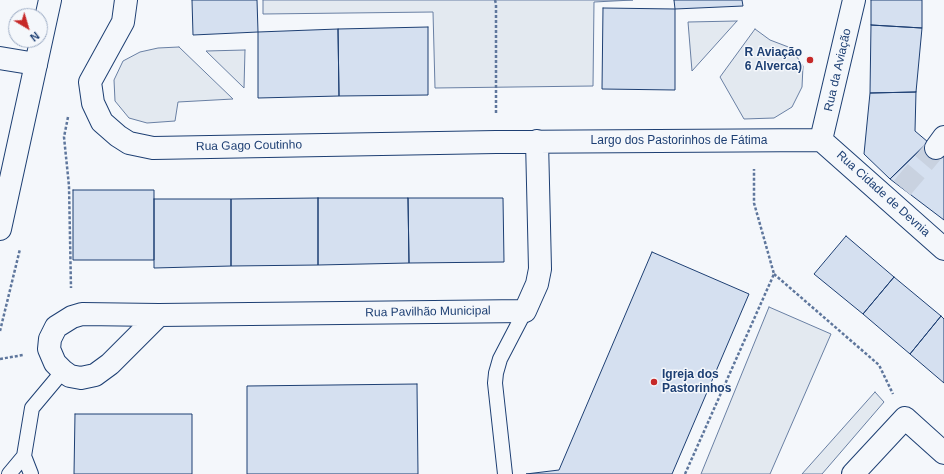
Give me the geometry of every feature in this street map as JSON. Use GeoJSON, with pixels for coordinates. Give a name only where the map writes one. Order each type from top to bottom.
{"type":"FeatureCollection","features":[{"type":"Feature","properties":{"kind":"street"},"geometry":{"type":"LineString","coordinates":[[0,229],[50,0]]}},
{"type":"Feature","properties":{"kind":"street","name":"Rua Gago Coutinho"},"geometry":{"type":"LineString","coordinates":[[126,0],[124,22],[90,82],[93,103],[102,122],[118,136],[129,143],[153,148],[537,141]]}},
{"type":"Feature","properties":{"kind":"street","name":"Rua da Aviação"},"geometry":{"type":"LineString","coordinates":[[821,140],[854,0]]}},
{"type":"Feature","properties":{"kind":"street"},"geometry":{"type":"LineString","coordinates":[[0,58],[36,64]]}},
{"type":"Feature","properties":{"kind":"street","name":"Largo dos Pastorinhos de Fátima"},"geometry":{"type":"LineString","coordinates":[[537,141],[821,140]]}},
{"type":"Feature","properties":{"kind":"street","name":"Rua Cidade de Devnia"},"geometry":{"type":"LineString","coordinates":[[821,140],[896,194],[944,249]]}},
{"type":"Feature","properties":{"kind":"street"},"geometry":{"type":"LineString","coordinates":[[525,311],[537,284],[540,269],[537,141]]}},
{"type":"Feature","properties":{"kind":"street","name":"Rua Pavilhão Municipal"},"geometry":{"type":"LineString","coordinates":[[63,371],[55,363],[49,349],[50,340],[56,327],[72,317],[82,314],[159,315],[525,311]]}},
{"type":"Feature","properties":{"kind":"street"},"geometry":{"type":"LineString","coordinates":[[63,371],[70,376],[81,378],[95,375],[110,364],[159,315]]}},
{"type":"Feature","properties":{"kind":"street"},"geometry":{"type":"LineString","coordinates":[[853,474],[905,418],[944,453]]}},
{"type":"Feature","properties":{"kind":"lane"},"geometry":{"type":"LineString","coordinates":[[505,474],[495,383],[496,373],[500,359],[525,311]]}},
{"type":"Feature","properties":{"kind":"lane"},"geometry":{"type":"LineString","coordinates":[[9,474],[24,456],[32,408],[63,371]]}},
{"type":"Feature","properties":{"kind":"lane"},"geometry":{"type":"LineString","coordinates":[[24,456],[31,474]]}},
{"type":"Feature","properties":{"kind":"path"},"geometry":{"type":"LineString","coordinates":[[495,0],[496,142]]}},
{"type":"Feature","properties":{"kind":"path"},"geometry":{"type":"LineString","coordinates":[[68,116],[64,138],[69,186],[72,317]]}},
{"type":"Feature","properties":{"kind":"path"},"geometry":{"type":"LineString","coordinates":[[753,140],[754,203],[774,274],[880,365],[905,418]]}},
{"type":"Feature","properties":{"kind":"path"},"geometry":{"type":"LineString","coordinates":[[685,474],[774,274]]}},
{"type":"Feature","properties":{"kind":"shaded area"},"geometry":{"type":"Polygon","coordinates":[[[263,0],[633,0],[594,2],[593,86],[435,88],[433,12],[263,14],[263,0]]]}},
{"type":"Feature","properties":{"kind":"shaded area"},"geometry":{"type":"Polygon","coordinates":[[[737,21],[692,71],[688,22],[737,21]]]}},
{"type":"Feature","properties":{"kind":"shaded area"},"geometry":{"type":"Polygon","coordinates":[[[755,29],[770,40],[791,48],[803,66],[802,87],[792,107],[774,118],[744,119],[720,77],[755,29]]]}},
{"type":"Feature","properties":{"kind":"shaded area"},"geometry":{"type":"Polygon","coordinates":[[[179,47],[233,99],[178,102],[175,121],[147,123],[129,118],[115,101],[114,80],[123,61],[140,52],[158,48],[179,47]]]}},
{"type":"Feature","properties":{"kind":"shaded area"},"geometry":{"type":"Polygon","coordinates":[[[245,50],[244,88],[206,51],[245,50]]]}},
{"type":"Feature","properties":{"kind":"shaded area"},"geometry":{"type":"Polygon","coordinates":[[[769,307],[831,334],[770,474],[701,474],[769,307]]]}},
{"type":"Feature","properties":{"kind":"shaded area"},"geometry":{"type":"Polygon","coordinates":[[[875,392],[884,402],[822,474],[802,474],[875,392]]]}},
{"type":"Feature","properties":{"kind":"building"},"geometry":{"type":"Polygon","coordinates":[[[192,0],[257,0],[258,32],[193,35],[192,0]]]}},
{"type":"Feature","properties":{"kind":"building"},"geometry":{"type":"Polygon","coordinates":[[[674,0],[742,0],[743,6],[675,9],[674,0]]]}},
{"type":"Feature","properties":{"kind":"building"},"geometry":{"type":"Polygon","coordinates":[[[871,0],[922,0],[922,28],[871,25],[871,0]]]}},
{"type":"Feature","properties":{"kind":"building"},"geometry":{"type":"Polygon","coordinates":[[[603,8],[675,9],[675,90],[602,89],[603,8]]]}},
{"type":"Feature","properties":{"kind":"building"},"geometry":{"type":"Polygon","coordinates":[[[871,25],[922,28],[916,92],[870,93],[871,25]]]}},
{"type":"Feature","properties":{"kind":"building"},"geometry":{"type":"Polygon","coordinates":[[[428,27],[428,95],[339,96],[338,29],[428,27]]]}},
{"type":"Feature","properties":{"kind":"building"},"geometry":{"type":"Polygon","coordinates":[[[338,29],[339,96],[258,98],[258,32],[338,29]]]}},
{"type":"Feature","properties":{"kind":"building"},"geometry":{"type":"Polygon","coordinates":[[[916,92],[915,131],[928,142],[890,179],[864,154],[870,93],[916,92]]]}},
{"type":"Feature","properties":{"kind":"building"},"geometry":{"type":"Polygon","coordinates":[[[928,142],[944,155],[944,220],[890,179],[928,142]]]}},
{"type":"Feature","properties":{"kind":"building"},"geometry":{"type":"Polygon","coordinates":[[[73,190],[154,190],[154,260],[73,260],[73,190]]]}},
{"type":"Feature","properties":{"kind":"building"},"geometry":{"type":"Polygon","coordinates":[[[318,198],[408,198],[409,263],[318,265],[318,198]]]}},
{"type":"Feature","properties":{"kind":"building"},"geometry":{"type":"Polygon","coordinates":[[[318,198],[318,265],[231,266],[231,199],[318,198]]]}},
{"type":"Feature","properties":{"kind":"building"},"geometry":{"type":"Polygon","coordinates":[[[408,198],[503,198],[504,262],[409,263],[408,198]]]}},
{"type":"Feature","properties":{"kind":"building"},"geometry":{"type":"Polygon","coordinates":[[[154,199],[231,199],[231,266],[154,268],[154,199]]]}},
{"type":"Feature","properties":{"kind":"building"},"geometry":{"type":"Polygon","coordinates":[[[846,236],[894,277],[863,314],[814,274],[846,236]]]}},
{"type":"Feature","properties":{"kind":"building","name":"Igreja dos Pastorinhos"},"geometry":{"type":"Polygon","coordinates":[[[652,252],[749,294],[672,474],[526,474],[559,470],[652,252]]]}},
{"type":"Feature","properties":{"kind":"building"},"geometry":{"type":"Polygon","coordinates":[[[894,277],[941,316],[910,354],[863,314],[894,277]]]}},
{"type":"Feature","properties":{"kind":"building"},"geometry":{"type":"Polygon","coordinates":[[[941,316],[944,319],[944,383],[910,354],[941,316]]]}},
{"type":"Feature","properties":{"kind":"building"},"geometry":{"type":"Polygon","coordinates":[[[417,384],[418,474],[247,474],[247,386],[417,384]]]}},
{"type":"Feature","properties":{"kind":"building"},"geometry":{"type":"Polygon","coordinates":[[[75,414],[192,414],[192,474],[74,474],[75,414]]]}},
{"type":"Feature","properties":{"kind":"tunnel"},"geometry":{"type":"LineString","coordinates":[[902,188],[936,148]]}},
{"type":"Feature","properties":{"kind":"place","name":"R Aviação 6 Alverca)"},"geometry":{"type":"Point","coordinates":[810,60]}},
{"type":"Feature","properties":{"kind":"place","name":"Igreja dos Pastorinhos"},"geometry":{"type":"Point","coordinates":[654,382]}}]}
